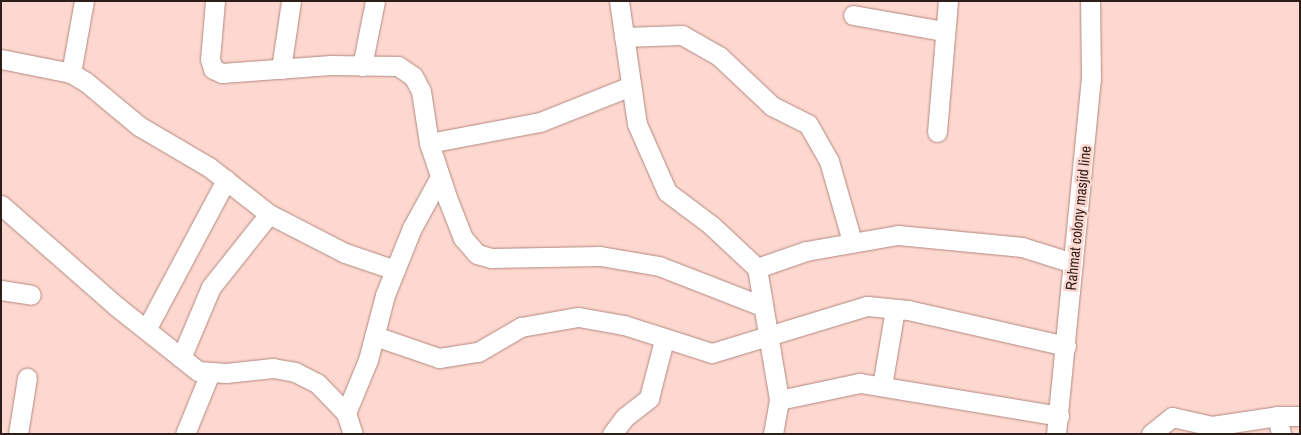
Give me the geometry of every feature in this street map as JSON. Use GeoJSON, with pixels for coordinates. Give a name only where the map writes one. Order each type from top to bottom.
{"type":"FeatureCollection","features":[{"type":"Feature","properties":{"kind":"street"},"geometry":{"type":"LineString","coordinates":[[72,73],[84,1]]}},
{"type":"Feature","properties":{"kind":"street"},"geometry":{"type":"LineString","coordinates":[[215,1],[211,40],[213,69],[232,73],[281,69],[398,66],[413,76],[421,91],[429,144],[440,177],[463,238],[477,254],[491,258],[600,256],[659,266],[762,306]]}},
{"type":"Feature","properties":{"kind":"street"},"geometry":{"type":"LineString","coordinates":[[281,69],[290,1]]}},
{"type":"Feature","properties":{"kind":"street"},"geometry":{"type":"LineString","coordinates":[[362,66],[375,1]]}},
{"type":"Feature","properties":{"kind":"street"},"geometry":{"type":"LineString","coordinates":[[619,1],[637,124],[667,192],[711,225],[757,268],[779,400],[774,434]]}},
{"type":"Feature","properties":{"kind":"street"},"geometry":{"type":"LineString","coordinates":[[937,132],[943,32],[948,1]]}},
{"type":"Feature","properties":{"kind":"street","name":"Rahmat colony masjid line"},"geometry":{"type":"LineString","coordinates":[[1058,425],[1091,79],[1090,1]]}},
{"type":"Feature","properties":{"kind":"street"},"geometry":{"type":"LineString","coordinates":[[853,15],[943,32]]}},
{"type":"Feature","properties":{"kind":"street"},"geometry":{"type":"LineString","coordinates":[[624,36],[682,35],[719,56],[772,106],[808,124],[830,161],[852,242]]}},
{"type":"Feature","properties":{"kind":"street"},"geometry":{"type":"LineString","coordinates":[[1,59],[72,73],[86,82],[139,126],[226,180],[269,214],[346,253],[395,270]]}},
{"type":"Feature","properties":{"kind":"street"},"geometry":{"type":"LineString","coordinates":[[429,144],[540,122],[631,86]]}},
{"type":"Feature","properties":{"kind":"street"},"geometry":{"type":"LineString","coordinates":[[346,413],[374,336],[395,270],[412,228],[440,177]]}},
{"type":"Feature","properties":{"kind":"street"},"geometry":{"type":"LineString","coordinates":[[147,328],[226,180]]}},
{"type":"Feature","properties":{"kind":"street"},"geometry":{"type":"LineString","coordinates":[[1,204],[116,306],[147,328],[198,372],[210,373],[273,368],[295,372],[317,383],[346,413],[353,434]]}},
{"type":"Feature","properties":{"kind":"street"},"geometry":{"type":"LineString","coordinates":[[181,358],[211,287],[269,214]]}},
{"type":"Feature","properties":{"kind":"street"},"geometry":{"type":"LineString","coordinates":[[757,268],[806,251],[898,235],[1022,247],[1073,263]]}},
{"type":"Feature","properties":{"kind":"street"},"geometry":{"type":"LineString","coordinates":[[1,290],[31,295]]}},
{"type":"Feature","properties":{"kind":"street"},"geometry":{"type":"LineString","coordinates":[[374,336],[440,358],[478,352],[521,327],[578,316],[624,325],[664,340],[712,353],[867,306],[895,309],[1066,346]]}},
{"type":"Feature","properties":{"kind":"street"},"geometry":{"type":"LineString","coordinates":[[882,386],[895,309]]}},
{"type":"Feature","properties":{"kind":"street"},"geometry":{"type":"LineString","coordinates":[[612,434],[624,417],[648,398],[664,340]]}},
{"type":"Feature","properties":{"kind":"street"},"geometry":{"type":"LineString","coordinates":[[185,434],[210,373]]}},
{"type":"Feature","properties":{"kind":"street"},"geometry":{"type":"LineString","coordinates":[[18,434],[27,378]]}},
{"type":"Feature","properties":{"kind":"street"},"geometry":{"type":"LineString","coordinates":[[779,400],[860,383],[1017,412],[1058,425]]}},
{"type":"Feature","properties":{"kind":"street"},"geometry":{"type":"LineString","coordinates":[[1151,434],[1173,425],[1279,425],[1300,416]]}}]}
